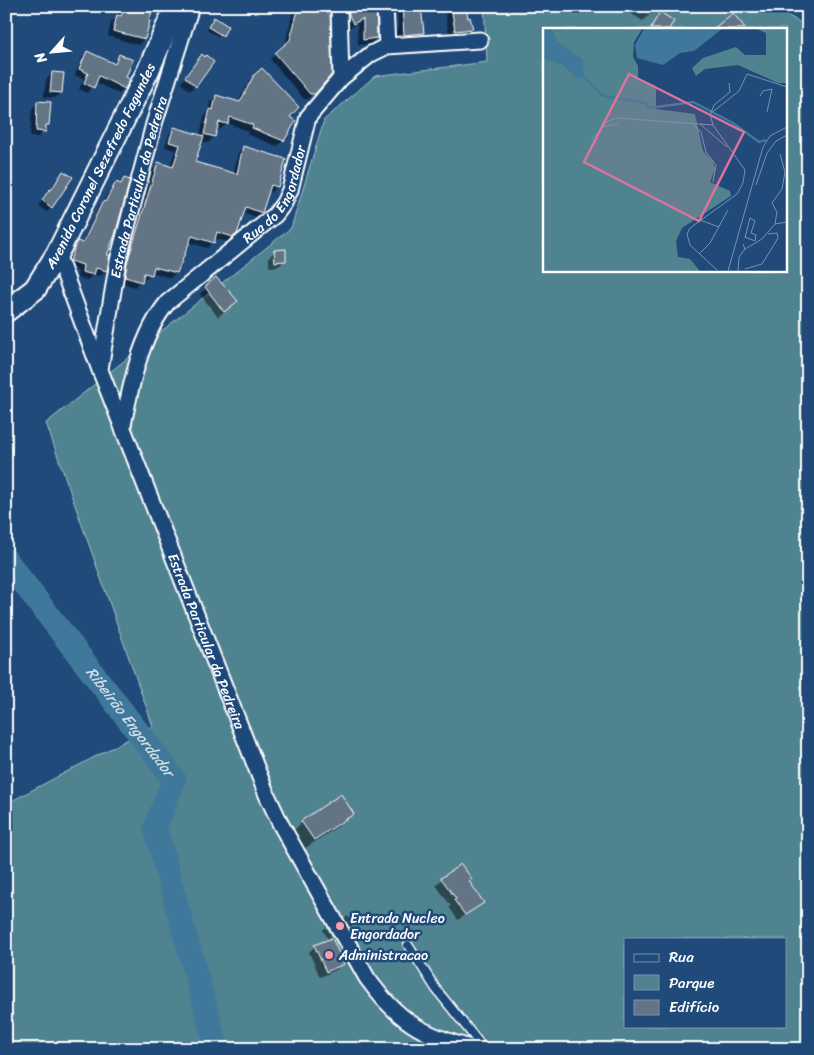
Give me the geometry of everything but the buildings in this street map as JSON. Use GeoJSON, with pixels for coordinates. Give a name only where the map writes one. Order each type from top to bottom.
{"type":"FeatureCollection","features":[{"type":"Feature","properties":{"kind":"main road","name":"Avenida Coronel Sezefredo Fagundes"},"geometry":{"type":"LineString","coordinates":[[6,311],[35,289],[57,254],[148,71],[176,6]]}},
{"type":"Feature","properties":{"kind":"street","name":"Estrada Particular da Pedreira"},"geometry":{"type":"LineString","coordinates":[[100,370],[118,261],[154,124],[190,13],[189,6]]}},
{"type":"Feature","properties":{"kind":"street"},"geometry":{"type":"LineString","coordinates":[[339,6],[341,78]]}},
{"type":"Feature","properties":{"kind":"street"},"geometry":{"type":"LineString","coordinates":[[385,6],[387,46]]}},
{"type":"Feature","properties":{"kind":"street","name":"Rua do Engordador"},"geometry":{"type":"LineString","coordinates":[[123,424],[134,372],[158,314],[168,302],[275,215],[284,204],[290,190],[308,117],[341,78],[371,54],[387,46],[480,40]]}},
{"type":"Feature","properties":{"kind":"street","name":"Estrada Particular da Pedreira"},"geometry":{"type":"LineString","coordinates":[[57,254],[100,370],[123,424],[270,803],[326,907],[367,978],[381,997],[399,1014],[423,1032],[447,1042],[474,1049]]}},
{"type":"Feature","properties":{"kind":"lane"},"geometry":{"type":"LineString","coordinates":[[408,945],[436,989],[484,1049]]}},
{"type":"Feature","properties":{"kind":"green space"},"geometry":{"type":"Polygon","coordinates":[[[484,6],[771,6],[808,27],[808,1049],[6,1049],[6,970],[9,968],[6,951],[6,804],[153,726],[46,423],[291,228],[324,120],[375,76],[487,62],[484,6]]]}},
{"type":"Feature","properties":{"kind":"waterway","name":"Ribeirão Engordador"},"geometry":{"type":"LineString","coordinates":[[6,560],[174,779],[155,828],[217,1049]]}},
{"type":"Feature","properties":{"kind":"place","name":"Entrada Nucleo Engordador"},"geometry":{"type":"Point","coordinates":[340,926]}},
{"type":"Feature","properties":{"kind":"place","name":"Administracao"},"geometry":{"type":"Point","coordinates":[329,955]}}]}
